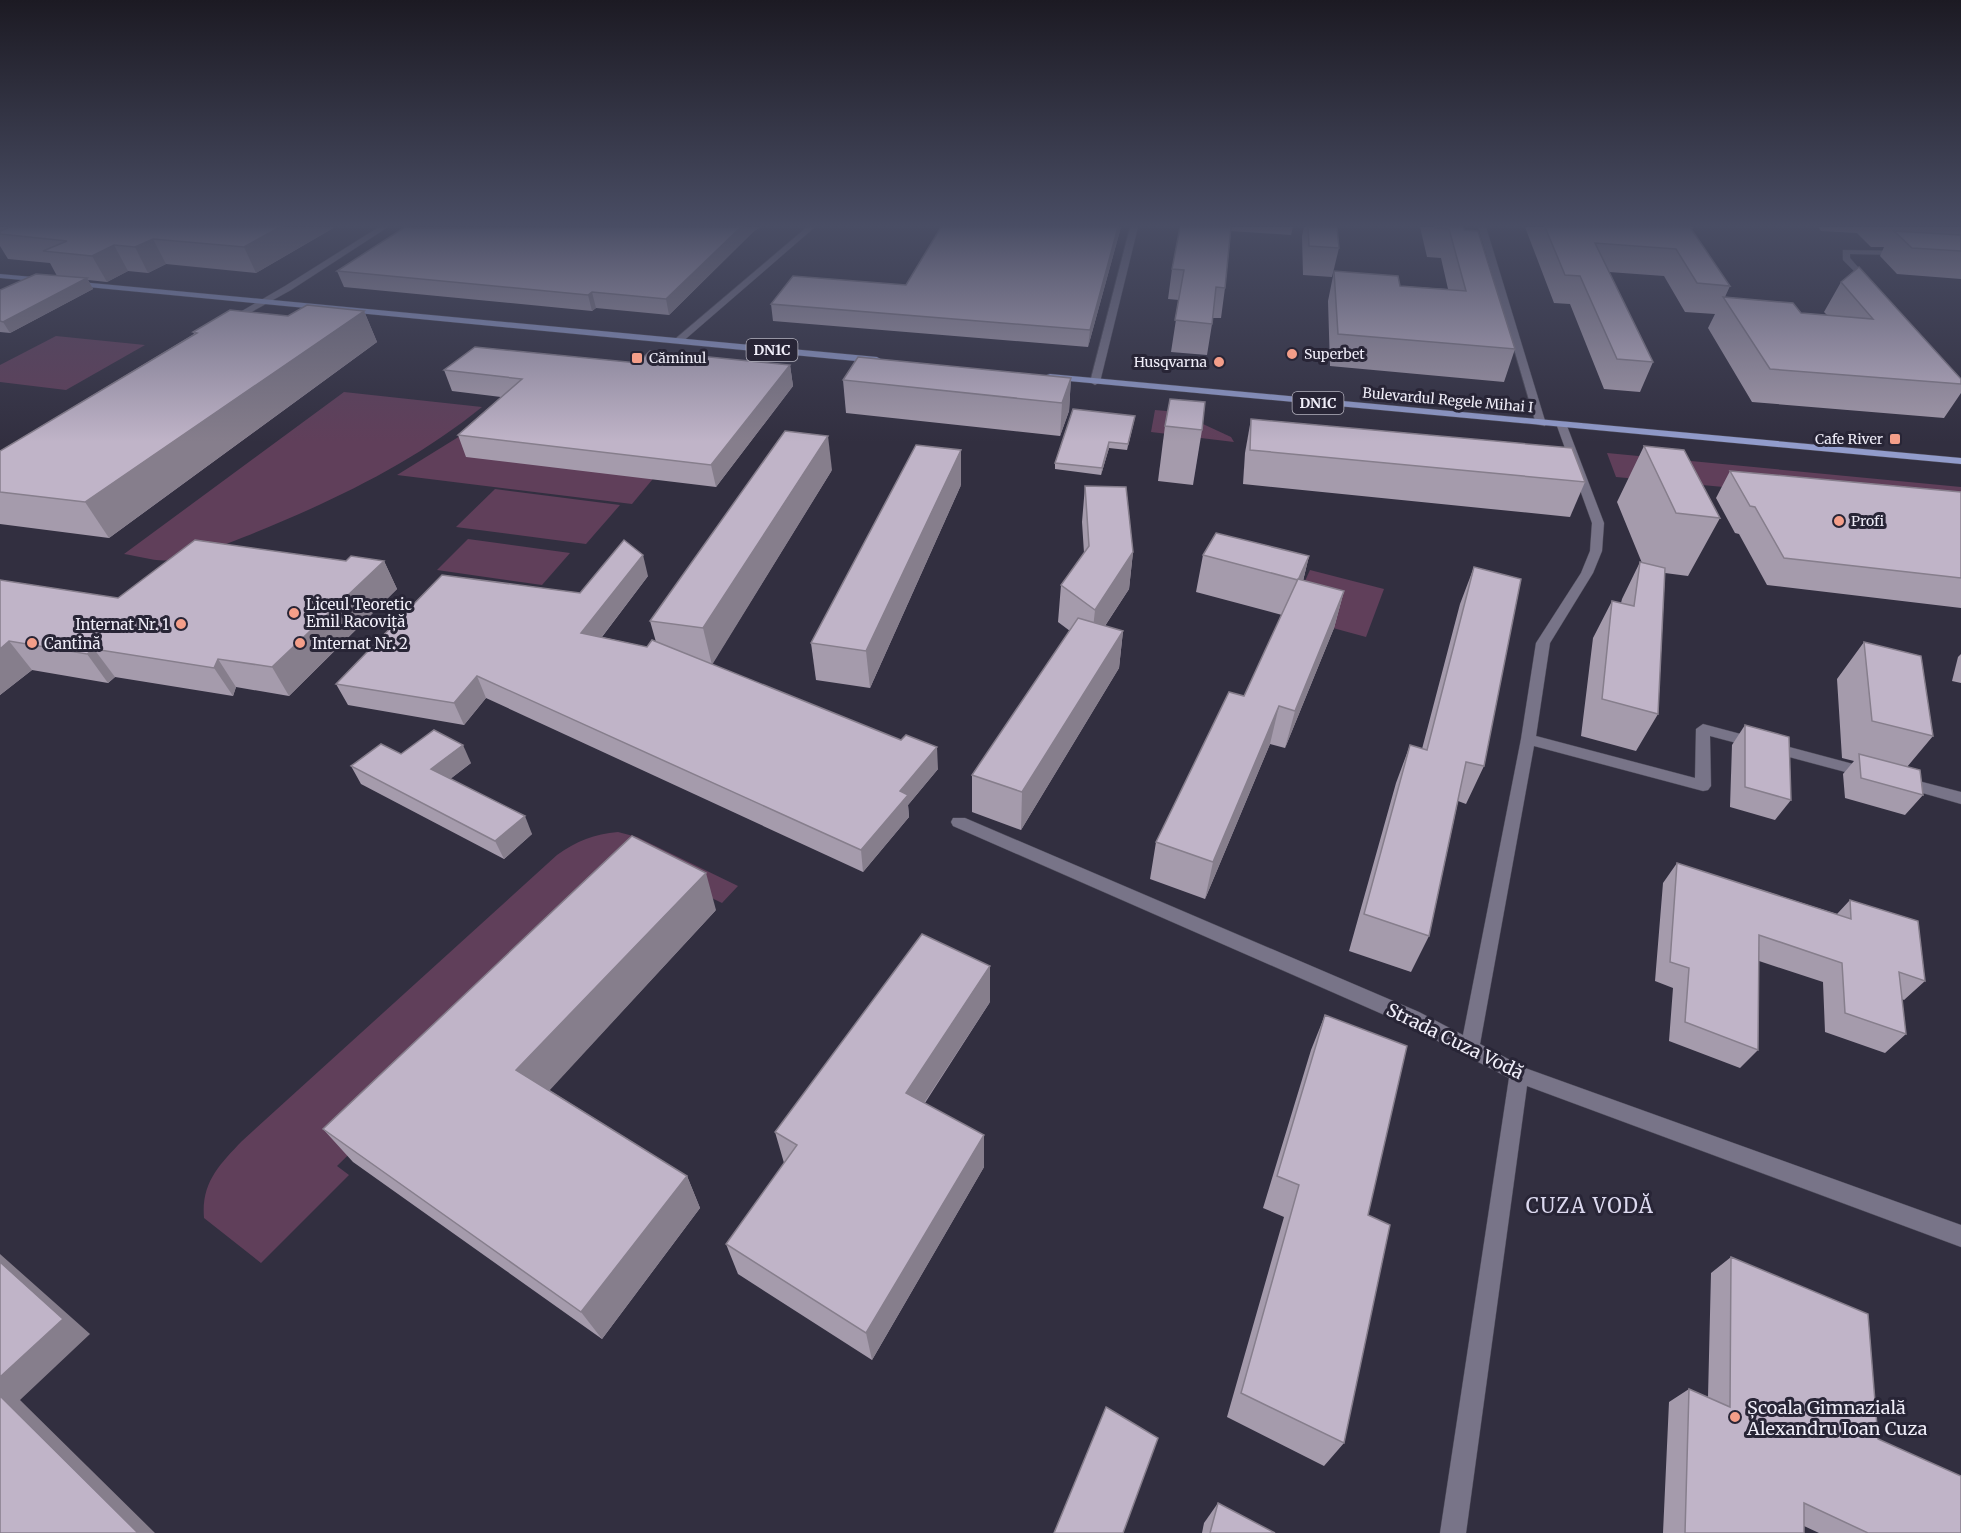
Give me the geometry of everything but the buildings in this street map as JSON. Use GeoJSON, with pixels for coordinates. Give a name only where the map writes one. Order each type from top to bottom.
{"type":"FeatureCollection","features":[{"type":"Feature","properties":{"kind":"main road","name":"DN1C"},"geometry":{"type":"LineString","coordinates":[[229,299],[890,361]]}},
{"type":"Feature","properties":{"kind":"main road","name":"Bulevardul Regele Mihai I"},"geometry":{"type":"LineString","coordinates":[[1040,376],[1562,426],[1961,461]]}},
{"type":"Feature","properties":{"kind":"street"},"geometry":{"type":"LineString","coordinates":[[216,329],[270,299]]}},
{"type":"Feature","properties":{"kind":"street"},"geometry":{"type":"LineString","coordinates":[[678,341],[728,299]]}},
{"type":"Feature","properties":{"kind":"street"},"geometry":{"type":"LineString","coordinates":[[1095,382],[1116,299]]}},
{"type":"Feature","properties":{"kind":"street"},"geometry":{"type":"LineString","coordinates":[[1503,299],[1541,424]]}},
{"type":"Feature","properties":{"kind":"street"},"geometry":{"type":"LineString","coordinates":[[1470,1049],[1528,739],[1543,643],[1587,573],[1596,551],[1598,523],[1562,426]]}},
{"type":"Feature","properties":{"kind":"street"},"geometry":{"type":"LineString","coordinates":[[1528,739],[1703,786],[1703,729],[1961,798]]}},
{"type":"Feature","properties":{"kind":"street","name":"Strada Cuza Vodă"},"geometry":{"type":"LineString","coordinates":[[959,822],[1412,1018],[1519,1074],[1961,1236]]}},
{"type":"Feature","properties":{"kind":"street"},"geometry":{"type":"LineString","coordinates":[[1453,1533],[1519,1074]]}},
{"type":"Feature","properties":{"kind":"shaded area"},"geometry":{"type":"Polygon","coordinates":[[[56,336],[145,345],[66,390],[0,382],[0,365],[56,336]]]}},
{"type":"Feature","properties":{"kind":"shaded area"},"geometry":{"type":"Polygon","coordinates":[[[344,392],[482,407],[427,447],[368,481],[275,524],[207,551],[179,559],[159,560],[124,554],[344,392]]]}},
{"type":"Feature","properties":{"kind":"shaded area"},"geometry":{"type":"Polygon","coordinates":[[[1155,410],[1177,412],[1231,437],[1234,442],[1151,432],[1155,410]]]}},
{"type":"Feature","properties":{"kind":"shaded area"},"geometry":{"type":"Polygon","coordinates":[[[481,423],[692,432],[632,504],[397,475],[481,423]]]}},
{"type":"Feature","properties":{"kind":"shaded area"},"geometry":{"type":"Polygon","coordinates":[[[1607,453],[1961,487],[1961,509],[1616,477],[1607,453]]]}},
{"type":"Feature","properties":{"kind":"shaded area"},"geometry":{"type":"Polygon","coordinates":[[[495,489],[620,505],[586,544],[456,527],[495,489]]]}},
{"type":"Feature","properties":{"kind":"shaded area"},"geometry":{"type":"Polygon","coordinates":[[[468,539],[570,553],[542,585],[437,570],[468,539]]]}},
{"type":"Feature","properties":{"kind":"shaded area"},"geometry":{"type":"Polygon","coordinates":[[[1310,570],[1384,589],[1366,637],[1289,616],[1310,570]]]}},
{"type":"Feature","properties":{"kind":"shaded area"},"geometry":{"type":"Polygon","coordinates":[[[618,832],[637,837],[738,886],[722,903],[644,865],[337,1166],[349,1175],[261,1263],[204,1218],[205,1195],[213,1175],[242,1141],[557,855],[586,839],[618,832]]]}},
{"type":"Feature","properties":{"kind":"place","name":"Superbet"},"geometry":{"type":"Point","coordinates":[1292,354]}},
{"type":"Feature","properties":{"kind":"place","name":"Căminul"},"geometry":{"type":"Point","coordinates":[637,358]}},
{"type":"Feature","properties":{"kind":"place","name":"Husqvarna"},"geometry":{"type":"Point","coordinates":[1219,362]}},
{"type":"Feature","properties":{"kind":"place","name":"Cafe River"},"geometry":{"type":"Point","coordinates":[1895,439]}},
{"type":"Feature","properties":{"kind":"place","name":"Profi"},"geometry":{"type":"Point","coordinates":[1839,521]}},
{"type":"Feature","properties":{"kind":"place","name":"Liceul Teoretic Emil Racoviță"},"geometry":{"type":"Point","coordinates":[294,613]}},
{"type":"Feature","properties":{"kind":"place","name":"Internat Nr. 1"},"geometry":{"type":"Point","coordinates":[181,624]}},
{"type":"Feature","properties":{"kind":"place","name":"Cantină"},"geometry":{"type":"Point","coordinates":[32,643]}},
{"type":"Feature","properties":{"kind":"place","name":"Internat Nr. 2"},"geometry":{"type":"Point","coordinates":[300,643]}},
{"type":"Feature","properties":{"kind":"place","name":"Școala Gimnazială Alexandru Ioan Cuza"},"geometry":{"type":"Point","coordinates":[1735,1417]}},
{"type":"Feature","properties":{"kind":"district","name":"CUZA VODĂ"},"geometry":{"type":"Point","coordinates":[1590,1205]}}]}
